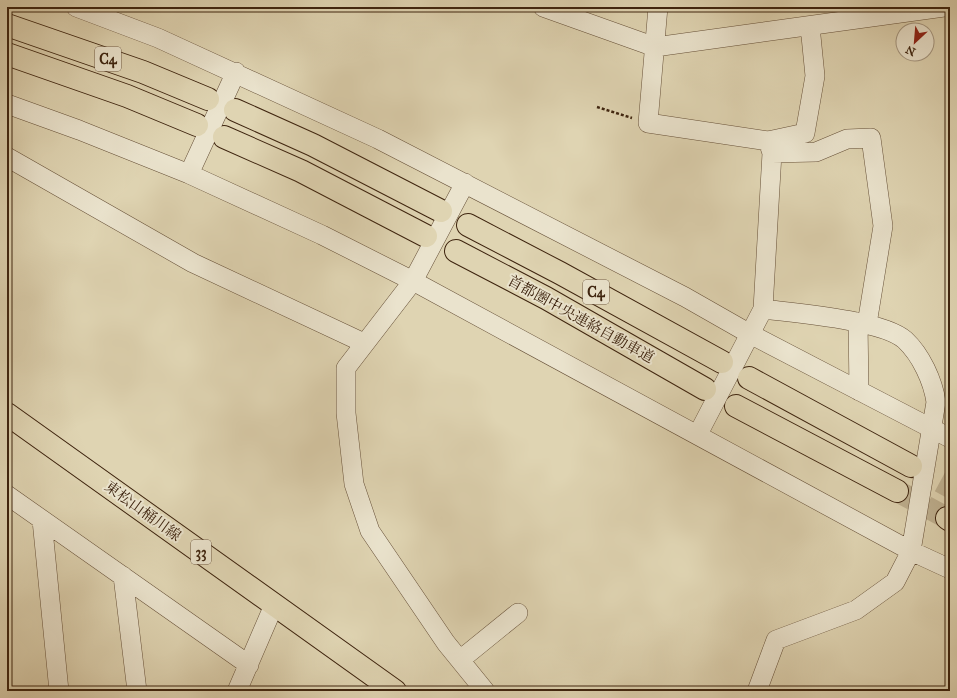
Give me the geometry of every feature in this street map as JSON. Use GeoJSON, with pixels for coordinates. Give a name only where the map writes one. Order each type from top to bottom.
{"type":"FeatureCollection","features":[{"type":"Feature","properties":{"kind":"main road","name":"C4"},"geometry":{"type":"LineString","coordinates":[[7,24],[142,72],[208,99]]}},
{"type":"Feature","properties":{"kind":"main road","name":"C4"},"geometry":{"type":"LineString","coordinates":[[7,54],[127,96],[197,125]]}},
{"type":"Feature","properties":{"kind":"main road"},"geometry":{"type":"LineString","coordinates":[[235,110],[313,145],[441,211]]}},
{"type":"Feature","properties":{"kind":"main road"},"geometry":{"type":"LineString","coordinates":[[224,137],[301,171],[426,236]]}},
{"type":"Feature","properties":{"kind":"main road","name":"首都圏中央連絡自動車道"},"geometry":{"type":"LineString","coordinates":[[468,225],[560,272],[722,362]]}},
{"type":"Feature","properties":{"kind":"main road","name":"首都圏中央連絡自動車道"},"geometry":{"type":"LineString","coordinates":[[456,251],[546,298],[705,389]]}},
{"type":"Feature","properties":{"kind":"main road"},"geometry":{"type":"LineString","coordinates":[[749,378],[911,466]]}},
{"type":"Feature","properties":{"kind":"main road"},"geometry":{"type":"LineString","coordinates":[[736,406],[897,491]]}},
{"type":"Feature","properties":{"kind":"main road","name":"東松山桶川線"},"geometry":{"type":"LineString","coordinates":[[7,414],[395,691]]}},
{"type":"Feature","properties":{"kind":"street"},"geometry":{"type":"LineString","coordinates":[[76,7],[158,38],[236,72],[378,139],[678,293],[750,334],[950,438]]}},
{"type":"Feature","properties":{"kind":"street"},"geometry":{"type":"LineString","coordinates":[[543,7],[655,47],[810,26],[890,10],[944,7]]}},
{"type":"Feature","properties":{"kind":"street"},"geometry":{"type":"LineString","coordinates":[[658,7],[648,123],[770,147],[816,152],[847,139],[871,138],[883,226],[862,323],[860,391]]}},
{"type":"Feature","properties":{"kind":"street"},"geometry":{"type":"LineString","coordinates":[[770,147],[805,133],[815,76],[810,26]]}},
{"type":"Feature","properties":{"kind":"street"},"geometry":{"type":"LineString","coordinates":[[189,174],[236,72]]}},
{"type":"Feature","properties":{"kind":"street"},"geometry":{"type":"LineString","coordinates":[[7,104],[80,130],[189,174],[322,235],[413,281],[698,434],[911,551],[950,569]]}},
{"type":"Feature","properties":{"kind":"street"},"geometry":{"type":"LineString","coordinates":[[698,434],[763,309],[770,147]]}},
{"type":"Feature","properties":{"kind":"street"},"geometry":{"type":"LineString","coordinates":[[7,157],[193,263],[364,343]]}},
{"type":"Feature","properties":{"kind":"street"},"geometry":{"type":"LineString","coordinates":[[465,183],[413,281],[346,368],[346,413],[354,484],[370,531],[442,636],[486,691]]}},
{"type":"Feature","properties":{"kind":"street"},"geometry":{"type":"LineString","coordinates":[[757,691],[776,640],[856,610],[895,582],[911,551],[932,429],[943,399],[933,386],[917,355],[905,340],[889,330],[862,323],[763,309]]}},
{"type":"Feature","properties":{"kind":"street"},"geometry":{"type":"LineString","coordinates":[[7,495],[249,665]]}},
{"type":"Feature","properties":{"kind":"street"},"geometry":{"type":"LineString","coordinates":[[42,520],[59,691]]}},
{"type":"Feature","properties":{"kind":"street"},"geometry":{"type":"LineString","coordinates":[[123,576],[137,691]]}},
{"type":"Feature","properties":{"kind":"street"},"geometry":{"type":"LineString","coordinates":[[237,691],[274,605]]}},
{"type":"Feature","properties":{"kind":"street"},"geometry":{"type":"LineString","coordinates":[[460,660],[518,613]]}},
{"type":"Feature","properties":{"kind":"path"},"geometry":{"type":"LineString","coordinates":[[597,107],[648,123]]}},
{"type":"Feature","properties":{"kind":"tunnel"},"geometry":{"type":"LineString","coordinates":[[911,466],[950,487]]}},
{"type":"Feature","properties":{"kind":"tunnel"},"geometry":{"type":"LineString","coordinates":[[897,491],[947,518]]}}]}
